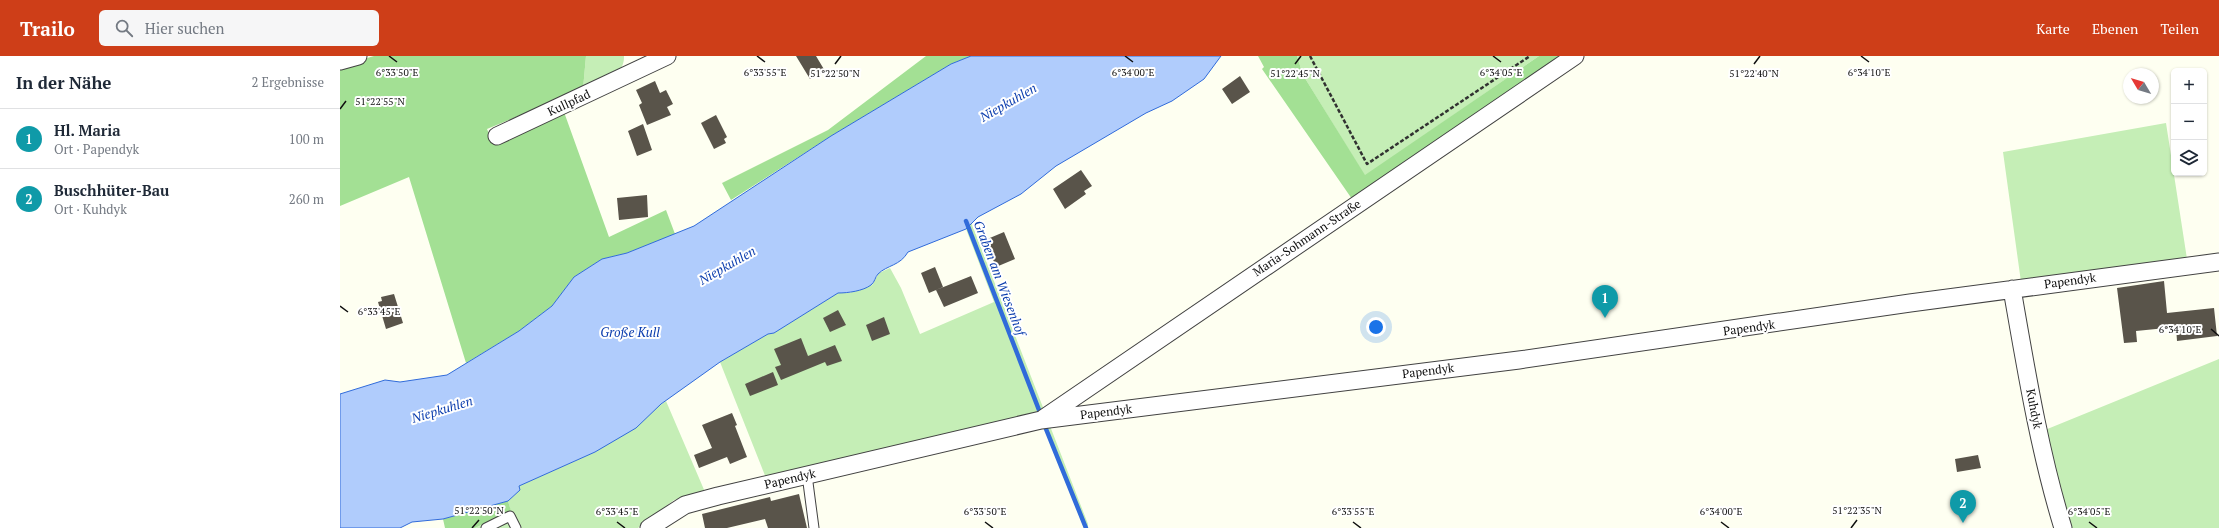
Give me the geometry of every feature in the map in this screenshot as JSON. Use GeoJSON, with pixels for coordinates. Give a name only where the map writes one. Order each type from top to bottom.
{"type":"FeatureCollection","features":[{"type":"Feature","properties":{"kind":"street"},"geometry":{"type":"LineString","coordinates":[[340,61],[358,56]]}},
{"type":"Feature","properties":{"kind":"street","name":"Kullpfad"},"geometry":{"type":"LineString","coordinates":[[497,136],[637,63],[667,56]]}},
{"type":"Feature","properties":{"kind":"street","name":"Maria-Sohmann-Straße"},"geometry":{"type":"LineString","coordinates":[[1041,420],[1575,56]]}},
{"type":"Feature","properties":{"kind":"street","name":"Papendyk"},"geometry":{"type":"LineString","coordinates":[[649,528],[685,505],[1041,420],[1519,360],[2012,289],[2219,262]]}},
{"type":"Feature","properties":{"kind":"street","name":"Kuhdyk"},"geometry":{"type":"LineString","coordinates":[[2012,289],[2035,416],[2054,500],[2063,528]]}},
{"type":"Feature","properties":{"kind":"lane"},"geometry":{"type":"LineString","coordinates":[[807,475],[814,528]]}},
{"type":"Feature","properties":{"kind":"lane"},"geometry":{"type":"LineString","coordinates":[[486,528],[510,516],[516,528]]}},
{"type":"Feature","properties":{"kind":"path"},"geometry":{"type":"LineString","coordinates":[[1310,56],[1367,164],[1530,56]]}},
{"type":"Feature","properties":{"kind":"green space"},"geometry":{"type":"Polygon","coordinates":[[[374,56],[586,56],[583,89],[487,129],[492,141],[564,112],[609,237],[666,210],[675,234],[627,253],[602,259],[574,277],[552,306],[519,331],[466,363],[409,177],[340,206],[340,66],[374,56]]]}},
{"type":"Feature","properties":{"kind":"green space"},"geometry":{"type":"Polygon","coordinates":[[[586,56],[624,56],[623,63],[616,74],[604,81],[583,89],[586,56]]]}},
{"type":"Feature","properties":{"kind":"green space"},"geometry":{"type":"Polygon","coordinates":[[[926,56],[971,56],[951,64],[831,136],[731,200],[722,183],[828,130],[926,56]]]}},
{"type":"Feature","properties":{"kind":"green space"},"geometry":{"type":"Polygon","coordinates":[[[1258,56],[1297,56],[1303,75],[1365,175],[1539,56],[1560,56],[1352,199],[1262,69],[1264,67],[1258,56]]]}},
{"type":"Feature","properties":{"kind":"green space"},"geometry":{"type":"Polygon","coordinates":[[[1297,56],[1539,56],[1365,176],[1303,75],[1297,56]]]}},
{"type":"Feature","properties":{"kind":"green space"},"geometry":{"type":"Polygon","coordinates":[[[2166,123],[2171,155],[2171,176],[2174,176],[2187,259],[2021,282],[2003,152],[2166,123]]]}},
{"type":"Feature","properties":{"kind":"green space"},"geometry":{"type":"Polygon","coordinates":[[[971,222],[1044,410],[766,478],[720,362],[768,334],[774,333],[838,293],[849,293],[872,285],[879,273],[890,268],[901,288],[920,334],[994,302],[966,229],[971,222]]]}},
{"type":"Feature","properties":{"kind":"green space"},"geometry":{"type":"Polygon","coordinates":[[[2219,359],[2219,528],[2064,528],[2040,432],[2219,359]]]}},
{"type":"Feature","properties":{"kind":"green space"},"geometry":{"type":"Polygon","coordinates":[[[666,401],[705,492],[674,500],[638,528],[475,528],[511,512],[508,501],[520,490],[519,486],[595,452],[666,401]]]}},
{"type":"Feature","properties":{"kind":"green space"},"geometry":{"type":"Polygon","coordinates":[[[1050,426],[1088,524],[1088,528],[1084,528],[1044,427],[1050,426]]]}},
{"type":"Feature","properties":{"kind":"green space"},"geometry":{"type":"Polygon","coordinates":[[[508,501],[511,511],[475,528],[445,528],[443,519],[508,501]]]}},
{"type":"Feature","properties":{"kind":"water","name":"Große Kull"},"geometry":{"type":"Polygon","coordinates":[[[971,56],[1221,56],[1204,79],[1172,101],[1146,113],[1056,166],[1021,194],[978,217],[966,229],[908,252],[905,257],[897,263],[878,274],[872,284],[868,287],[846,293],[838,293],[774,333],[768,334],[720,362],[661,404],[636,428],[595,452],[519,486],[520,490],[508,501],[443,519],[412,522],[400,528],[340,528],[340,394],[385,380],[400,382],[447,375],[519,331],[552,306],[574,277],[602,259],[627,253],[694,226],[831,136],[951,64],[971,56]]]}},
{"type":"Feature","properties":{"kind":"building"},"geometry":{"type":"Polygon","coordinates":[[[796,56],[816,56],[825,71],[810,79],[796,56]]]}},
{"type":"Feature","properties":{"kind":"building"},"geometry":{"type":"Polygon","coordinates":[[[1240,76],[1250,92],[1232,104],[1222,89],[1240,76]]]}},
{"type":"Feature","properties":{"kind":"building"},"geometry":{"type":"Polygon","coordinates":[[[655,81],[660,93],[666,90],[673,104],[667,107],[671,115],[647,125],[639,105],[642,103],[636,90],[655,81]]]}},
{"type":"Feature","properties":{"kind":"building"},"geometry":{"type":"Polygon","coordinates":[[[716,115],[727,137],[724,139],[726,143],[714,149],[701,123],[716,115]]]}},
{"type":"Feature","properties":{"kind":"building"},"geometry":{"type":"Polygon","coordinates":[[[643,124],[652,150],[637,156],[628,131],[643,124]]]}},
{"type":"Feature","properties":{"kind":"building"},"geometry":{"type":"Polygon","coordinates":[[[1081,170],[1092,186],[1084,191],[1086,194],[1065,209],[1053,189],[1081,170]]]}},
{"type":"Feature","properties":{"kind":"building"},"geometry":{"type":"Polygon","coordinates":[[[647,195],[648,217],[619,220],[617,198],[647,195]]]}},
{"type":"Feature","properties":{"kind":"building"},"geometry":{"type":"Polygon","coordinates":[[[1004,232],[1015,259],[996,267],[985,240],[1004,232]]]}},
{"type":"Feature","properties":{"kind":"building"},"geometry":{"type":"Polygon","coordinates":[[[935,267],[943,287],[929,293],[921,273],[935,267]]]}},
{"type":"Feature","properties":{"kind":"building"},"geometry":{"type":"Polygon","coordinates":[[[971,276],[978,293],[944,307],[936,290],[971,276]]]}},
{"type":"Feature","properties":{"kind":"building"},"geometry":{"type":"Polygon","coordinates":[[[2164,281],[2167,313],[2214,308],[2217,336],[2177,341],[2176,327],[2136,331],[2137,342],[2124,343],[2117,288],[2164,281]]]}},
{"type":"Feature","properties":{"kind":"building"},"geometry":{"type":"Polygon","coordinates":[[[394,294],[403,323],[386,329],[378,302],[382,301],[381,297],[394,294]]]}},
{"type":"Feature","properties":{"kind":"building"},"geometry":{"type":"Polygon","coordinates":[[[838,310],[846,325],[830,332],[823,318],[838,310]]]}},
{"type":"Feature","properties":{"kind":"building"},"geometry":{"type":"Polygon","coordinates":[[[884,317],[890,334],[872,341],[866,325],[884,317]]]}},
{"type":"Feature","properties":{"kind":"building"},"geometry":{"type":"Polygon","coordinates":[[[801,338],[808,356],[835,345],[842,361],[827,366],[825,362],[781,380],[775,367],[781,365],[774,349],[801,338]]]}},
{"type":"Feature","properties":{"kind":"building"},"geometry":{"type":"Polygon","coordinates":[[[773,372],[778,385],[750,396],[745,384],[773,372]]]}},
{"type":"Feature","properties":{"kind":"building"},"geometry":{"type":"Polygon","coordinates":[[[732,413],[737,425],[735,426],[747,457],[730,464],[727,457],[699,468],[694,455],[712,448],[702,425],[732,413]]]}},
{"type":"Feature","properties":{"kind":"building"},"geometry":{"type":"Polygon","coordinates":[[[1978,455],[1981,468],[1957,472],[1955,459],[1978,455]]]}},
{"type":"Feature","properties":{"kind":"building"},"geometry":{"type":"Polygon","coordinates":[[[799,494],[807,528],[768,528],[765,519],[727,528],[705,528],[702,514],[770,497],[771,501],[799,494]]]}},
{"type":"Feature","properties":{"kind":"waterway","name":"Graben am Wiesenhof"},"geometry":{"type":"LineString","coordinates":[[966,221],[1039,410]]}},
{"type":"Feature","properties":{"kind":"waterway","name":"Graben am Wiesenhof"},"geometry":{"type":"LineString","coordinates":[[1046,429],[1086,528]]}},
{"type":"Feature","properties":{"kind":"place","name":"Hl. Maria"},"geometry":{"type":"Point","coordinates":[1605,318]}},
{"type":"Feature","properties":{"kind":"place","name":"Buschhüter-Bau"},"geometry":{"type":"Point","coordinates":[1963,523]}},
{"type":"Feature","properties":{"kind":"water label","name":"Niepkuhlen"},"geometry":{"type":"Point","coordinates":[1008,102]}},
{"type":"Feature","properties":{"kind":"water label","name":"Niepkuhlen"},"geometry":{"type":"Point","coordinates":[727,265]}},
{"type":"Feature","properties":{"kind":"water label","name":"Niepkuhlen"},"geometry":{"type":"Point","coordinates":[442,409]}}]}
